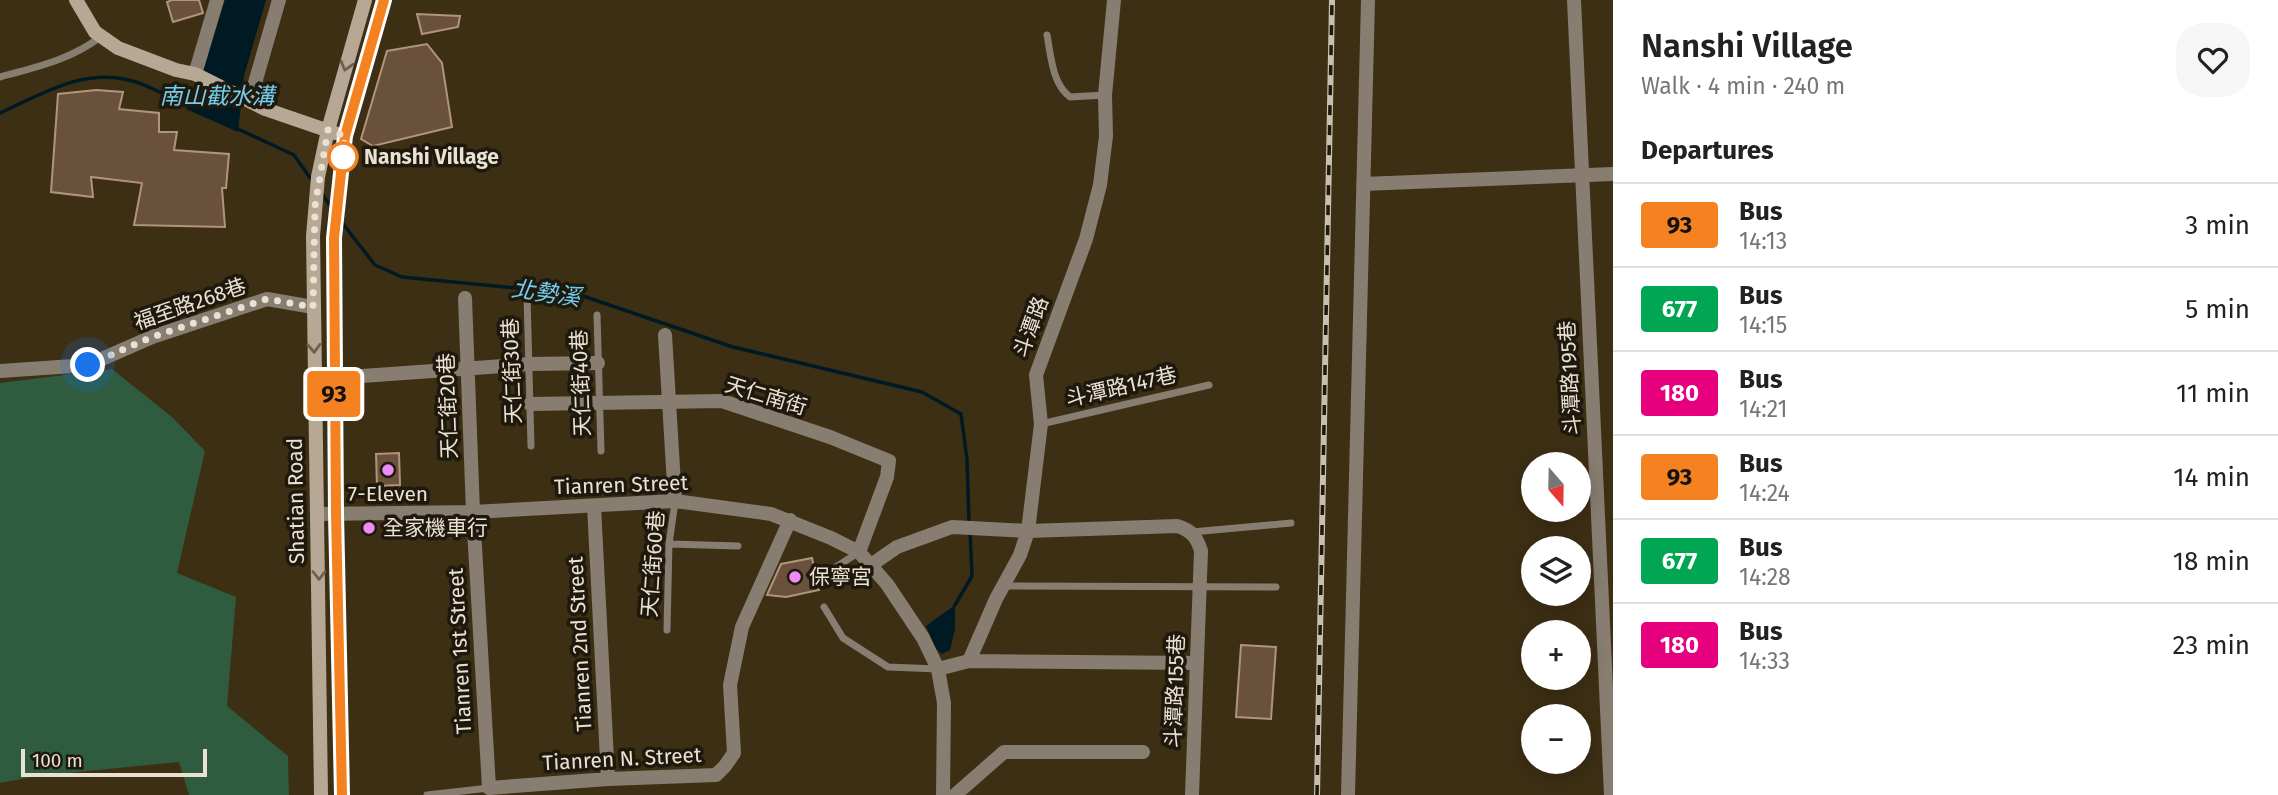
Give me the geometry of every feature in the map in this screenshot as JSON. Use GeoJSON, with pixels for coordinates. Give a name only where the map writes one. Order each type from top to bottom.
{"type":"FeatureCollection","features":[{"type":"Feature","properties":{"kind":"street"},"geometry":{"type":"LineString","coordinates":[[76,0],[100,37],[118,48],[176,70],[195,74],[265,109],[345,136],[384,0]]}},
{"type":"Feature","properties":{"kind":"street"},"geometry":{"type":"LineString","coordinates":[[195,74],[217,0]]}},
{"type":"Feature","properties":{"kind":"street"},"geometry":{"type":"LineString","coordinates":[[250,100],[279,0]]}},
{"type":"Feature","properties":{"kind":"street"},"geometry":{"type":"LineString","coordinates":[[328,130],[365,0]]}},
{"type":"Feature","properties":{"kind":"street","name":"斗潭路"},"geometry":{"type":"LineString","coordinates":[[969,661],[1020,555],[1028,531],[1041,424],[1036,375],[1086,239],[1100,185],[1106,136],[1105,95],[1114,0]]}},
{"type":"Feature","properties":{"kind":"street"},"geometry":{"type":"LineString","coordinates":[[1348,795],[1368,0]]}},
{"type":"Feature","properties":{"kind":"street","name":"斗潭路195巷"},"geometry":{"type":"LineString","coordinates":[[1574,0],[1611,795]]}},
{"type":"Feature","properties":{"kind":"street","name":"Shatian Road"},"geometry":{"type":"LineString","coordinates":[[321,795],[313,307],[315,206],[328,130]]}},
{"type":"Feature","properties":{"kind":"street","name":"Shatian Road"},"geometry":{"type":"LineString","coordinates":[[342,795],[332,277],[345,136]]}},
{"type":"Feature","properties":{"kind":"street"},"geometry":{"type":"LineString","coordinates":[[1363,184],[1613,174]]}},
{"type":"Feature","properties":{"kind":"street","name":"天仁街20巷"},"geometry":{"type":"LineString","coordinates":[[465,298],[473,512]]}},
{"type":"Feature","properties":{"kind":"street","name":"福至路268巷"},"geometry":{"type":"LineString","coordinates":[[0,371],[88,365],[152,337],[267,299],[313,307]]}},
{"type":"Feature","properties":{"kind":"street"},"geometry":{"type":"LineString","coordinates":[[665,335],[675,501]]}},
{"type":"Feature","properties":{"kind":"street"},"geometry":{"type":"LineString","coordinates":[[334,378],[530,364],[598,363]]}},
{"type":"Feature","properties":{"kind":"street","name":"天仁南街"},"geometry":{"type":"LineString","coordinates":[[530,404],[722,401],[830,437],[889,461],[887,477],[859,552]]}},
{"type":"Feature","properties":{"kind":"street","name":"Tianren Street"},"geometry":{"type":"LineString","coordinates":[[318,514],[473,512],[675,501],[771,514],[859,552],[910,616],[939,669]]}},
{"type":"Feature","properties":{"kind":"street","name":"Tianren 2nd Street"},"geometry":{"type":"LineString","coordinates":[[594,506],[608,779]]}},
{"type":"Feature","properties":{"kind":"street","name":"Tianren 1st Street"},"geometry":{"type":"LineString","coordinates":[[473,512],[489,788]]}},
{"type":"Feature","properties":{"kind":"street","name":"Tianren N. Street"},"geometry":{"type":"LineString","coordinates":[[489,788],[608,779],[716,775],[734,753],[730,685],[742,627],[790,520]]}},
{"type":"Feature","properties":{"kind":"street"},"geometry":{"type":"LineString","coordinates":[[871,565],[897,547],[952,527],[1028,531],[1177,526],[1192,532]]}},
{"type":"Feature","properties":{"kind":"street","name":"斗潭路155巷"},"geometry":{"type":"LineString","coordinates":[[1192,532],[1201,551],[1192,795]]}},
{"type":"Feature","properties":{"kind":"street"},"geometry":{"type":"LineString","coordinates":[[943,795],[944,703],[939,669],[969,661],[1197,663]]}},
{"type":"Feature","properties":{"kind":"street"},"geometry":{"type":"LineString","coordinates":[[956,795],[1004,752],[1143,752]]}},
{"type":"Feature","properties":{"kind":"lane"},"geometry":{"type":"LineString","coordinates":[[1047,35],[1056,78],[1062,91],[1070,97],[1105,95]]}},
{"type":"Feature","properties":{"kind":"lane"},"geometry":{"type":"LineString","coordinates":[[0,77],[88,47],[100,37]]}},
{"type":"Feature","properties":{"kind":"lane","name":"天仁街30巷"},"geometry":{"type":"LineString","coordinates":[[527,295],[531,446]]}},
{"type":"Feature","properties":{"kind":"lane","name":"天仁街40巷"},"geometry":{"type":"LineString","coordinates":[[597,315],[601,451]]}},
{"type":"Feature","properties":{"kind":"lane","name":"斗潭路147巷"},"geometry":{"type":"LineString","coordinates":[[1041,424],[1209,385]]}},
{"type":"Feature","properties":{"kind":"lane","name":"天仁街60巷"},"geometry":{"type":"LineString","coordinates":[[667,630],[669,544],[675,501]]}},
{"type":"Feature","properties":{"kind":"lane"},"geometry":{"type":"LineString","coordinates":[[1192,532],[1291,523]]}},
{"type":"Feature","properties":{"kind":"lane"},"geometry":{"type":"LineString","coordinates":[[669,544],[738,546]]}},
{"type":"Feature","properties":{"kind":"lane"},"geometry":{"type":"LineString","coordinates":[[833,569],[859,552]]}},
{"type":"Feature","properties":{"kind":"lane"},"geometry":{"type":"LineString","coordinates":[[1003,586],[1276,587]]}},
{"type":"Feature","properties":{"kind":"lane"},"geometry":{"type":"LineString","coordinates":[[824,607],[843,638],[888,667],[939,669]]}},
{"type":"Feature","properties":{"kind":"lane","name":"Tianren N. Street"},"geometry":{"type":"LineString","coordinates":[[427,795],[489,788]]}},
{"type":"Feature","properties":{"kind":"green space"},"geometry":{"type":"Polygon","coordinates":[[[112,369],[172,417],[205,451],[177,573],[236,597],[227,706],[288,756],[289,795],[189,795],[179,762],[37,776],[0,783],[0,383],[112,369]]]}},
{"type":"Feature","properties":{"kind":"water","name":"南山截水溝"},"geometry":{"type":"Polygon","coordinates":[[[225,0],[266,0],[244,76],[238,132],[186,109],[225,0]]]}},
{"type":"Feature","properties":{"kind":"water"},"geometry":{"type":"Polygon","coordinates":[[[955,605],[955,629],[950,650],[942,654],[936,649],[926,626],[955,605]]]}},
{"type":"Feature","properties":{"kind":"building"},"geometry":{"type":"Polygon","coordinates":[[[199,0],[203,13],[173,22],[167,2],[199,0]]]}},
{"type":"Feature","properties":{"kind":"building"},"geometry":{"type":"Polygon","coordinates":[[[417,14],[460,16],[458,27],[422,34],[417,14]]]}},
{"type":"Feature","properties":{"kind":"building"},"geometry":{"type":"Polygon","coordinates":[[[427,44],[442,63],[452,127],[373,146],[361,139],[387,51],[427,44]]]}},
{"type":"Feature","properties":{"kind":"building"},"geometry":{"type":"Polygon","coordinates":[[[96,90],[123,92],[119,109],[159,113],[159,132],[177,132],[174,150],[229,154],[226,188],[222,188],[225,227],[134,225],[142,183],[91,177],[93,197],[51,192],[58,94],[96,90]]]}},
{"type":"Feature","properties":{"kind":"building","name":"7-Eleven"},"geometry":{"type":"Polygon","coordinates":[[[399,453],[400,485],[377,486],[376,454],[399,453]]]}},
{"type":"Feature","properties":{"kind":"building","name":"保寧宮"},"geometry":{"type":"Polygon","coordinates":[[[812,558],[819,590],[786,597],[767,595],[781,564],[812,558]]]}},
{"type":"Feature","properties":{"kind":"building"},"geometry":{"type":"Polygon","coordinates":[[[1241,645],[1276,647],[1271,719],[1236,717],[1241,645]]]}},
{"type":"Feature","properties":{"kind":"waterway","name":"北勢溪"},"geometry":{"type":"LineString","coordinates":[[0,113],[49,90],[100,77],[136,82],[191,107]]}},
{"type":"Feature","properties":{"kind":"waterway","name":"北勢溪"},"geometry":{"type":"LineString","coordinates":[[236,128],[294,155],[313,182]]}},
{"type":"Feature","properties":{"kind":"waterway","name":"北勢溪"},"geometry":{"type":"LineString","coordinates":[[322,194],[332,208]]}},
{"type":"Feature","properties":{"kind":"waterway","name":"北勢溪"},"geometry":{"type":"LineString","coordinates":[[340,220],[375,265],[402,277],[577,294],[733,347],[922,392],[961,414],[967,459],[969,523]]}},
{"type":"Feature","properties":{"kind":"waterway","name":"北勢溪"},"geometry":{"type":"LineString","coordinates":[[955,605],[972,576],[970,530]]}},
{"type":"Feature","properties":{"kind":"railway"},"geometry":{"type":"LineString","coordinates":[[1317,795],[1332,0]]}},
{"type":"Feature","properties":{"kind":"bus line","name":"93"},"geometry":{"type":"LineString","coordinates":[[342,795],[332,277],[334,238],[345,136],[384,0]]}},
{"type":"Feature","properties":{"kind":"place","name":"Nanshi Village"},"geometry":{"type":"Point","coordinates":[343,157]}},
{"type":"Feature","properties":{"kind":"place","name":"7-Eleven"},"geometry":{"type":"Point","coordinates":[388,470]}},
{"type":"Feature","properties":{"kind":"place","name":"全家機車行"},"geometry":{"type":"Point","coordinates":[369,528]}},
{"type":"Feature","properties":{"kind":"place","name":"保寧宮"},"geometry":{"type":"Point","coordinates":[795,577]}},
{"type":"Feature","properties":{"kind":"route"},"geometry":{"type":"LineString","coordinates":[[88,365],[152,337],[267,299],[313,307],[315,206],[328,130],[345,136],[343,157]]}}]}
